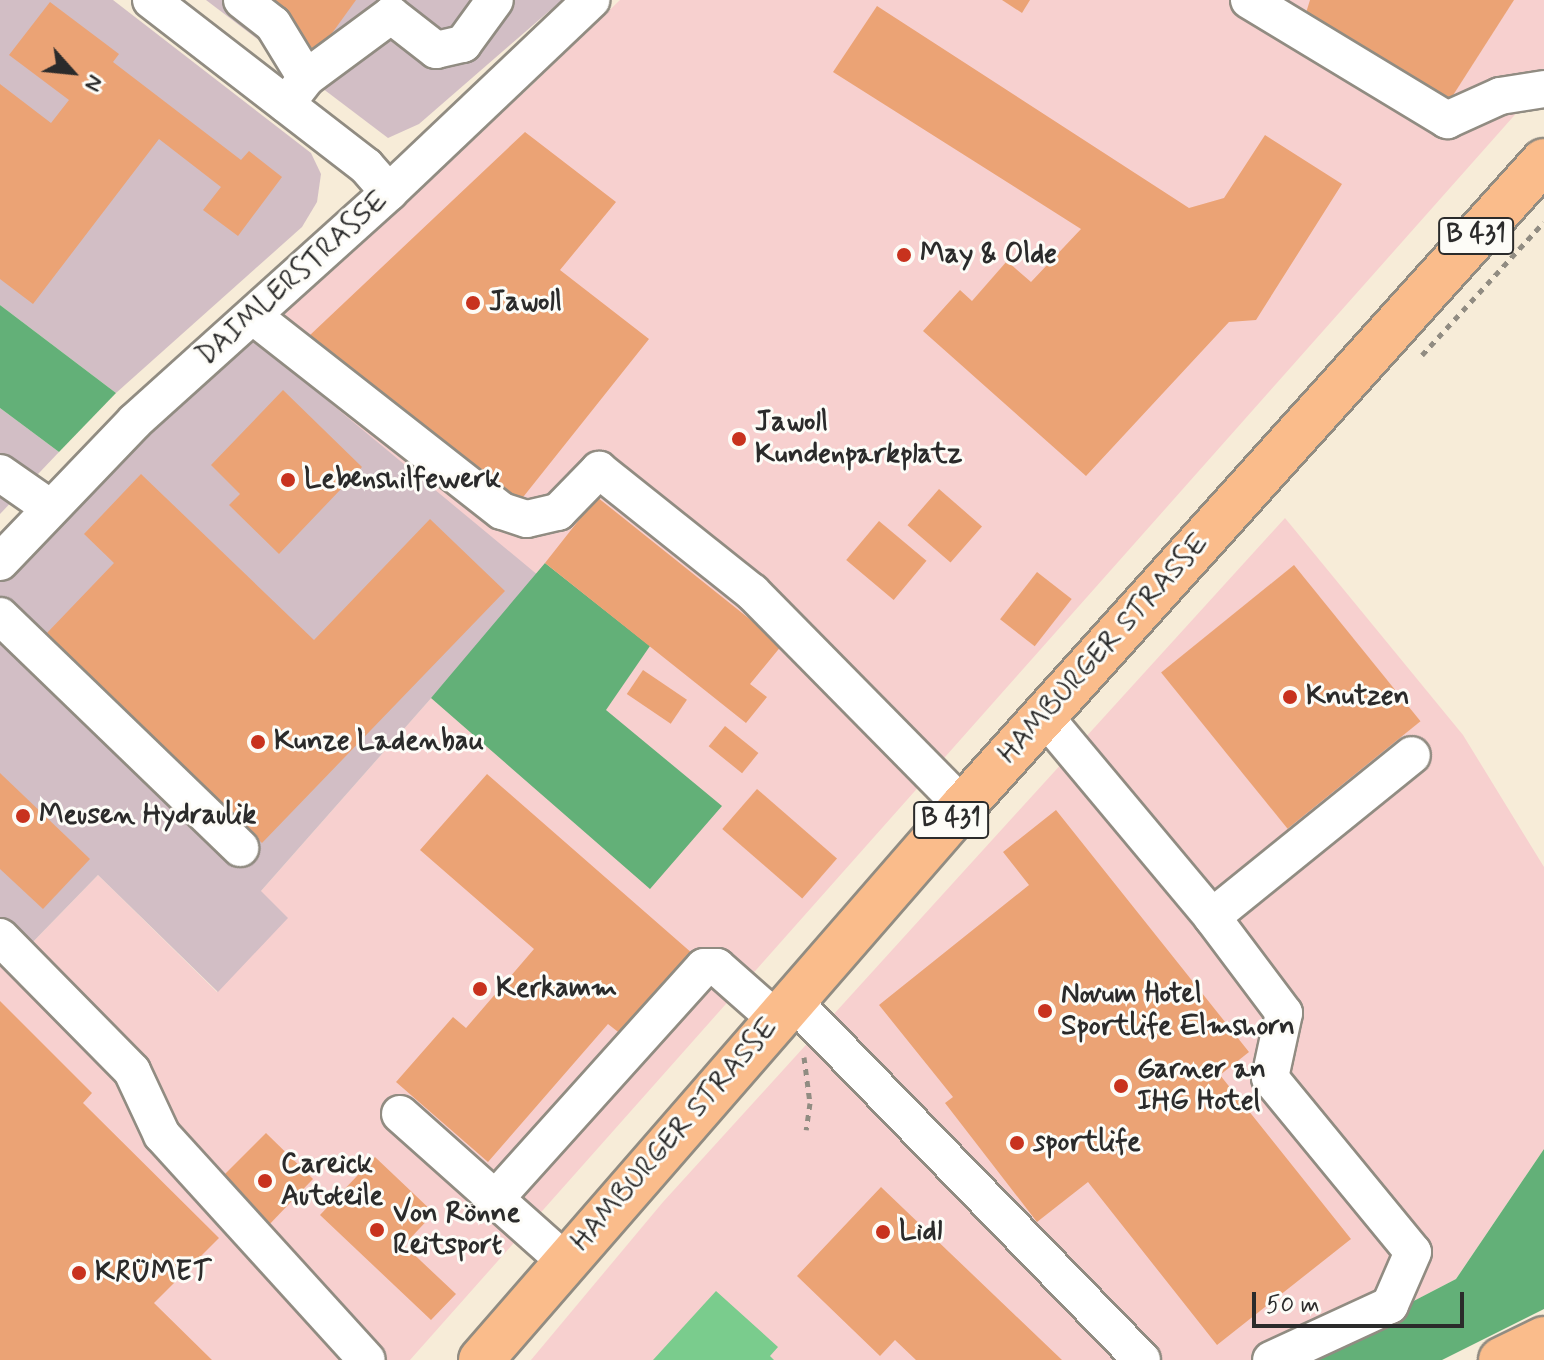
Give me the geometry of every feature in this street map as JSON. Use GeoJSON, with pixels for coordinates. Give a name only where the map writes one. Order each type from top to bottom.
{"type":"FeatureCollection","features":[{"type":"Feature","properties":{"kind":"main road","name":"HAMBURGER STRASSE"},"geometry":{"type":"LineString","coordinates":[[481,1360],[565,1261],[790,1023],[963,806],[1544,161]]}},
{"type":"Feature","properties":{"kind":"main road"},"geometry":{"type":"LineString","coordinates":[[1501,1360],[1544,1339]]}},
{"type":"Feature","properties":{"kind":"street"},"geometry":{"type":"LineString","coordinates":[[151,0],[296,91],[389,192]]}},
{"type":"Feature","properties":{"kind":"street"},"geometry":{"type":"LineString","coordinates":[[242,0],[273,24],[296,91]]}},
{"type":"Feature","properties":{"kind":"street"},"geometry":{"type":"LineString","coordinates":[[296,91],[391,15],[436,50],[463,44],[495,0]]}},
{"type":"Feature","properties":{"kind":"street","name":"DAIMLERSTRASSE"},"geometry":{"type":"LineString","coordinates":[[0,562],[49,507],[135,421],[389,192],[591,0]]}},
{"type":"Feature","properties":{"kind":"street"},"geometry":{"type":"LineString","coordinates":[[1249,0],[1447,120],[1500,96],[1544,89]]}},
{"type":"Feature","properties":{"kind":"street"},"geometry":{"type":"LineString","coordinates":[[253,316],[502,511],[527,519],[558,512],[599,470],[752,592],[963,806]]}},
{"type":"Feature","properties":{"kind":"street"},"geometry":{"type":"LineString","coordinates":[[0,473],[49,507]]}},
{"type":"Feature","properties":{"kind":"street"},"geometry":{"type":"LineString","coordinates":[[0,616],[240,848]]}},
{"type":"Feature","properties":{"kind":"street"},"geometry":{"type":"LineString","coordinates":[[1045,717],[1212,917],[1284,1013],[1270,1078],[1413,1252],[1390,1305],[1271,1360]]}},
{"type":"Feature","properties":{"kind":"street"},"geometry":{"type":"LineString","coordinates":[[1212,917],[1412,755]]}},
{"type":"Feature","properties":{"kind":"street"},"geometry":{"type":"LineString","coordinates":[[0,937],[132,1071],[162,1135],[358,1357]]}},
{"type":"Feature","properties":{"kind":"street"},"geometry":{"type":"LineString","coordinates":[[495,1199],[704,967],[717,967],[790,1023],[1142,1360]]}},
{"type":"Feature","properties":{"kind":"street"},"geometry":{"type":"LineString","coordinates":[[400,1114],[565,1261]]}},
{"type":"Feature","properties":{"kind":"path"},"geometry":{"type":"LineString","coordinates":[[790,1023],[810,1103],[806,1130]]}},
{"type":"Feature","properties":{"kind":"shaded area"},"geometry":{"type":"Polygon","coordinates":[[[0,0],[113,0],[311,153],[321,174],[317,202],[302,227],[116,393],[0,305],[0,0]]]}},
{"type":"Feature","properties":{"kind":"shaded area"},"geometry":{"type":"Polygon","coordinates":[[[206,0],[562,0],[419,124],[388,138],[206,0]]]}},
{"type":"Feature","properties":{"kind":"shaded area"},"geometry":{"type":"Polygon","coordinates":[[[620,0],[1544,0],[1544,82],[410,1360],[0,1360],[0,919],[28,947],[98,875],[217,992],[261,891],[538,577],[247,334],[528,89],[620,0]]]}},
{"type":"Feature","properties":{"kind":"shaded area"},"geometry":{"type":"Polygon","coordinates":[[[247,334],[539,576],[261,891],[288,918],[218,992],[98,875],[28,947],[0,919],[0,581],[247,334]]]}},
{"type":"Feature","properties":{"kind":"shaded area"},"geometry":{"type":"Polygon","coordinates":[[[0,408],[59,452],[0,514],[0,408]]]}},
{"type":"Feature","properties":{"kind":"shaded area"},"geometry":{"type":"Polygon","coordinates":[[[1285,518],[1463,735],[1544,867],[1544,1149],[1456,1279],[1300,1360],[531,1360],[663,1202],[1285,518]]]}},
{"type":"Feature","properties":{"kind":"green space"},"geometry":{"type":"Polygon","coordinates":[[[0,305],[116,393],[59,452],[0,408],[0,305]]]}},
{"type":"Feature","properties":{"kind":"green space"},"geometry":{"type":"Polygon","coordinates":[[[545,563],[650,646],[606,710],[722,806],[650,889],[431,698],[545,563]]]}},
{"type":"Feature","properties":{"kind":"green space"},"geometry":{"type":"Polygon","coordinates":[[[1544,1149],[1544,1309],[1442,1360],[1300,1360],[1456,1279],[1544,1149]]]}},
{"type":"Feature","properties":{"kind":"green space"},"geometry":{"type":"Polygon","coordinates":[[[716,1291],[778,1347],[770,1356],[774,1360],[653,1360],[716,1291]]]}},
{"type":"Feature","properties":{"kind":"building"},"geometry":{"type":"Polygon","coordinates":[[[259,0],[356,0],[317,54],[259,0]]]}},
{"type":"Feature","properties":{"kind":"building"},"geometry":{"type":"Polygon","coordinates":[[[1002,0],[1030,0],[1022,13],[1002,0]]]}},
{"type":"Feature","properties":{"kind":"building"},"geometry":{"type":"Polygon","coordinates":[[[1310,0],[1514,0],[1450,100],[1442,102],[1305,16],[1310,0]]]}},
{"type":"Feature","properties":{"kind":"building"},"geometry":{"type":"Polygon","coordinates":[[[50,2],[119,54],[113,62],[241,160],[249,151],[282,177],[238,236],[203,210],[221,187],[159,139],[33,304],[0,279],[0,84],[51,123],[69,100],[9,55],[50,2]]]}},
{"type":"Feature","properties":{"kind":"building"},"geometry":{"type":"Polygon","coordinates":[[[877,6],[1189,208],[1224,198],[1265,135],[1342,184],[1256,320],[1229,322],[1086,476],[923,331],[960,290],[972,301],[1007,261],[1031,282],[1081,229],[833,72],[877,6]]]}},
{"type":"Feature","properties":{"kind":"building","name":"Jawoll"},"geometry":{"type":"Polygon","coordinates":[[[525,132],[616,202],[560,270],[649,339],[516,506],[309,336],[525,132]]]}},
{"type":"Feature","properties":{"kind":"building","name":"Lebenshilfewerk"},"geometry":{"type":"Polygon","coordinates":[[[283,390],[362,467],[279,554],[229,505],[240,494],[211,465],[283,390]]]}},
{"type":"Feature","properties":{"kind":"building","name":"Kunze Ladenbau"},"geometry":{"type":"Polygon","coordinates":[[[141,474],[314,640],[430,519],[505,591],[262,843],[46,634],[114,563],[84,534],[141,474]]]}},
{"type":"Feature","properties":{"kind":"building"},"geometry":{"type":"Polygon","coordinates":[[[939,489],[982,526],[951,563],[908,525],[939,489]]]}},
{"type":"Feature","properties":{"kind":"building"},"geometry":{"type":"Polygon","coordinates":[[[597,497],[782,645],[750,684],[767,697],[746,723],[545,563],[597,497]]]}},
{"type":"Feature","properties":{"kind":"building"},"geometry":{"type":"Polygon","coordinates":[[[879,521],[926,561],[894,600],[846,560],[879,521]]]}},
{"type":"Feature","properties":{"kind":"building","name":"Knutzen"},"geometry":{"type":"Polygon","coordinates":[[[1294,565],[1420,721],[1288,829],[1161,673],[1294,565]]]}},
{"type":"Feature","properties":{"kind":"building"},"geometry":{"type":"Polygon","coordinates":[[[1037,572],[1072,599],[1035,646],[1000,619],[1037,572]]]}},
{"type":"Feature","properties":{"kind":"building"},"geometry":{"type":"Polygon","coordinates":[[[643,670],[687,700],[671,724],[627,694],[643,670]]]}},
{"type":"Feature","properties":{"kind":"building"},"geometry":{"type":"Polygon","coordinates":[[[725,726],[758,753],[742,773],[709,746],[725,726]]]}},
{"type":"Feature","properties":{"kind":"building","name":"Meusen Hydraulik"},"geometry":{"type":"Polygon","coordinates":[[[0,773],[90,859],[43,909],[0,869],[0,773]]]}},
{"type":"Feature","properties":{"kind":"building"},"geometry":{"type":"Polygon","coordinates":[[[487,774],[693,954],[622,1035],[608,1024],[488,1162],[396,1082],[453,1017],[466,1028],[534,949],[420,850],[487,774]]]}},
{"type":"Feature","properties":{"kind":"building"},"geometry":{"type":"Polygon","coordinates":[[[757,789],[837,859],[802,899],[722,829],[757,789]]]}},
{"type":"Feature","properties":{"kind":"building","name":"Garner an IHG Hotel"},"geometry":{"type":"Polygon","coordinates":[[[1056,810],[1249,1052],[1220,1075],[1351,1239],[1217,1345],[1088,1182],[1037,1222],[945,1103],[953,1097],[879,1005],[1029,885],[1003,852],[1056,810]]]}},
{"type":"Feature","properties":{"kind":"building"},"geometry":{"type":"Polygon","coordinates":[[[0,1001],[92,1093],[83,1103],[219,1238],[154,1303],[212,1360],[0,1360],[0,1001]]]}},
{"type":"Feature","properties":{"kind":"building","name":"Careick Autoteile"},"geometry":{"type":"Polygon","coordinates":[[[266,1133],[313,1179],[265,1229],[223,1176],[266,1133]]]}},
{"type":"Feature","properties":{"kind":"building","name":"Von Rönne Reitsport"},"geometry":{"type":"Polygon","coordinates":[[[375,1157],[434,1213],[404,1245],[456,1294],[431,1320],[320,1215],[375,1157]]]}},
{"type":"Feature","properties":{"kind":"building","name":"Lidl"},"geometry":{"type":"Polygon","coordinates":[[[881,1187],[1062,1360],[916,1360],[895,1340],[880,1356],[797,1276],[881,1187]]]}},
{"type":"Feature","properties":{"kind":"place","name":"May & Olde"},"geometry":{"type":"Point","coordinates":[904,255]}},
{"type":"Feature","properties":{"kind":"place","name":"Jawoll"},"geometry":{"type":"Point","coordinates":[473,303]}},
{"type":"Feature","properties":{"kind":"place","name":"Jawoll Kundenparkplatz"},"geometry":{"type":"Point","coordinates":[739,439]}},
{"type":"Feature","properties":{"kind":"place","name":"Lebenshilfewerk"},"geometry":{"type":"Point","coordinates":[288,480]}},
{"type":"Feature","properties":{"kind":"place","name":"Knutzen"},"geometry":{"type":"Point","coordinates":[1290,697]}},
{"type":"Feature","properties":{"kind":"place","name":"Kunze Ladenbau"},"geometry":{"type":"Point","coordinates":[258,742]}},
{"type":"Feature","properties":{"kind":"place","name":"Meusen Hydraulik"},"geometry":{"type":"Point","coordinates":[23,816]}},
{"type":"Feature","properties":{"kind":"place","name":"Kerkamm"},"geometry":{"type":"Point","coordinates":[480,989]}},
{"type":"Feature","properties":{"kind":"place","name":"Novum Hotel Sportlife Elmshorn"},"geometry":{"type":"Point","coordinates":[1045,1011]}},
{"type":"Feature","properties":{"kind":"place","name":"Garner an IHG Hotel"},"geometry":{"type":"Point","coordinates":[1121,1086]}},
{"type":"Feature","properties":{"kind":"place","name":"sportlife"},"geometry":{"type":"Point","coordinates":[1017,1143]}},
{"type":"Feature","properties":{"kind":"place","name":"Careick Autoteile"},"geometry":{"type":"Point","coordinates":[265,1181]}},
{"type":"Feature","properties":{"kind":"place","name":"Von Rönne Reitsport"},"geometry":{"type":"Point","coordinates":[377,1230]}},
{"type":"Feature","properties":{"kind":"place","name":"Lidl"},"geometry":{"type":"Point","coordinates":[883,1232]}},
{"type":"Feature","properties":{"kind":"place","name":"KRÜMET"},"geometry":{"type":"Point","coordinates":[79,1273]}}]}
